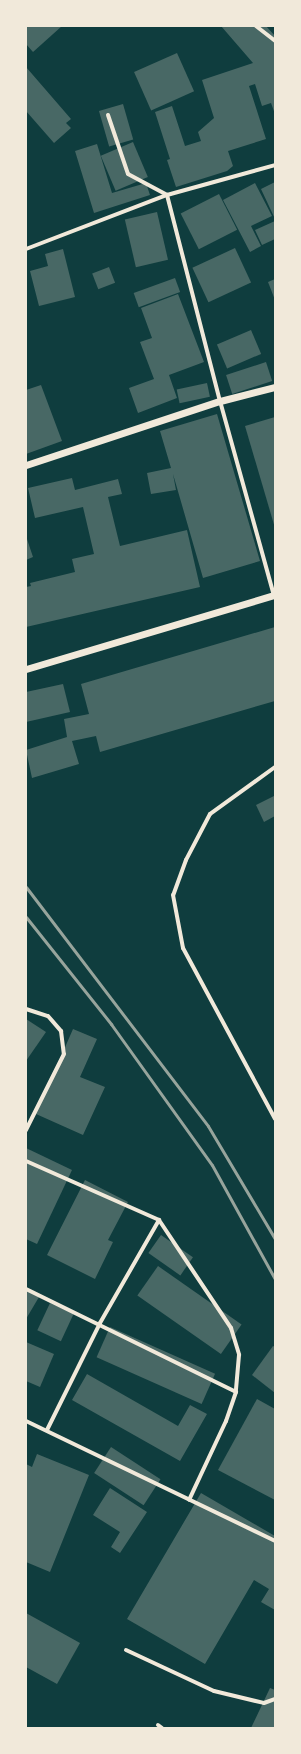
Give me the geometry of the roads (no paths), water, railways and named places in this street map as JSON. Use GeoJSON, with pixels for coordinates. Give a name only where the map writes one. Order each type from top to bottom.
{"type":"FeatureCollection","features":[{"type":"Feature","properties":{"kind":"street"},"geometry":{"type":"LineString","coordinates":[[256,26],[275,41]]}},
{"type":"Feature","properties":{"kind":"street"},"geometry":{"type":"LineString","coordinates":[[26,669],[275,596],[220,401],[167,195],[128,174],[108,115]]}},
{"type":"Feature","properties":{"kind":"street"},"geometry":{"type":"LineString","coordinates":[[26,250],[167,195],[275,165]]}},
{"type":"Feature","properties":{"kind":"street"},"geometry":{"type":"LineString","coordinates":[[26,465],[220,401],[275,387]]}},
{"type":"Feature","properties":{"kind":"street"},"geometry":{"type":"LineString","coordinates":[[275,767],[210,814],[186,860],[173,895],[183,948],[275,1119]]}},
{"type":"Feature","properties":{"kind":"street"},"geometry":{"type":"LineString","coordinates":[[26,1009],[48,1016],[53,1021],[61,1032],[64,1054],[26,1130]]}},
{"type":"Feature","properties":{"kind":"street"},"geometry":{"type":"LineString","coordinates":[[26,1162],[159,1220],[231,1328],[240,1355],[236,1392],[226,1421],[188,1500]]}},
{"type":"Feature","properties":{"kind":"street"},"geometry":{"type":"LineString","coordinates":[[46,1430],[100,1323],[159,1220]]}},
{"type":"Feature","properties":{"kind":"street"},"geometry":{"type":"LineString","coordinates":[[26,1289],[100,1323],[236,1392]]}},
{"type":"Feature","properties":{"kind":"street"},"geometry":{"type":"LineString","coordinates":[[26,1421],[275,1541]]}},
{"type":"Feature","properties":{"kind":"street"},"geometry":{"type":"LineString","coordinates":[[126,1650],[214,1691],[264,1703],[275,1699]]}},
{"type":"Feature","properties":{"kind":"railway"},"geometry":{"type":"LineString","coordinates":[[26,887],[208,1126],[275,1239]]}},
{"type":"Feature","properties":{"kind":"railway"},"geometry":{"type":"LineString","coordinates":[[26,917],[111,1024],[212,1165],[275,1279]]}}]}
